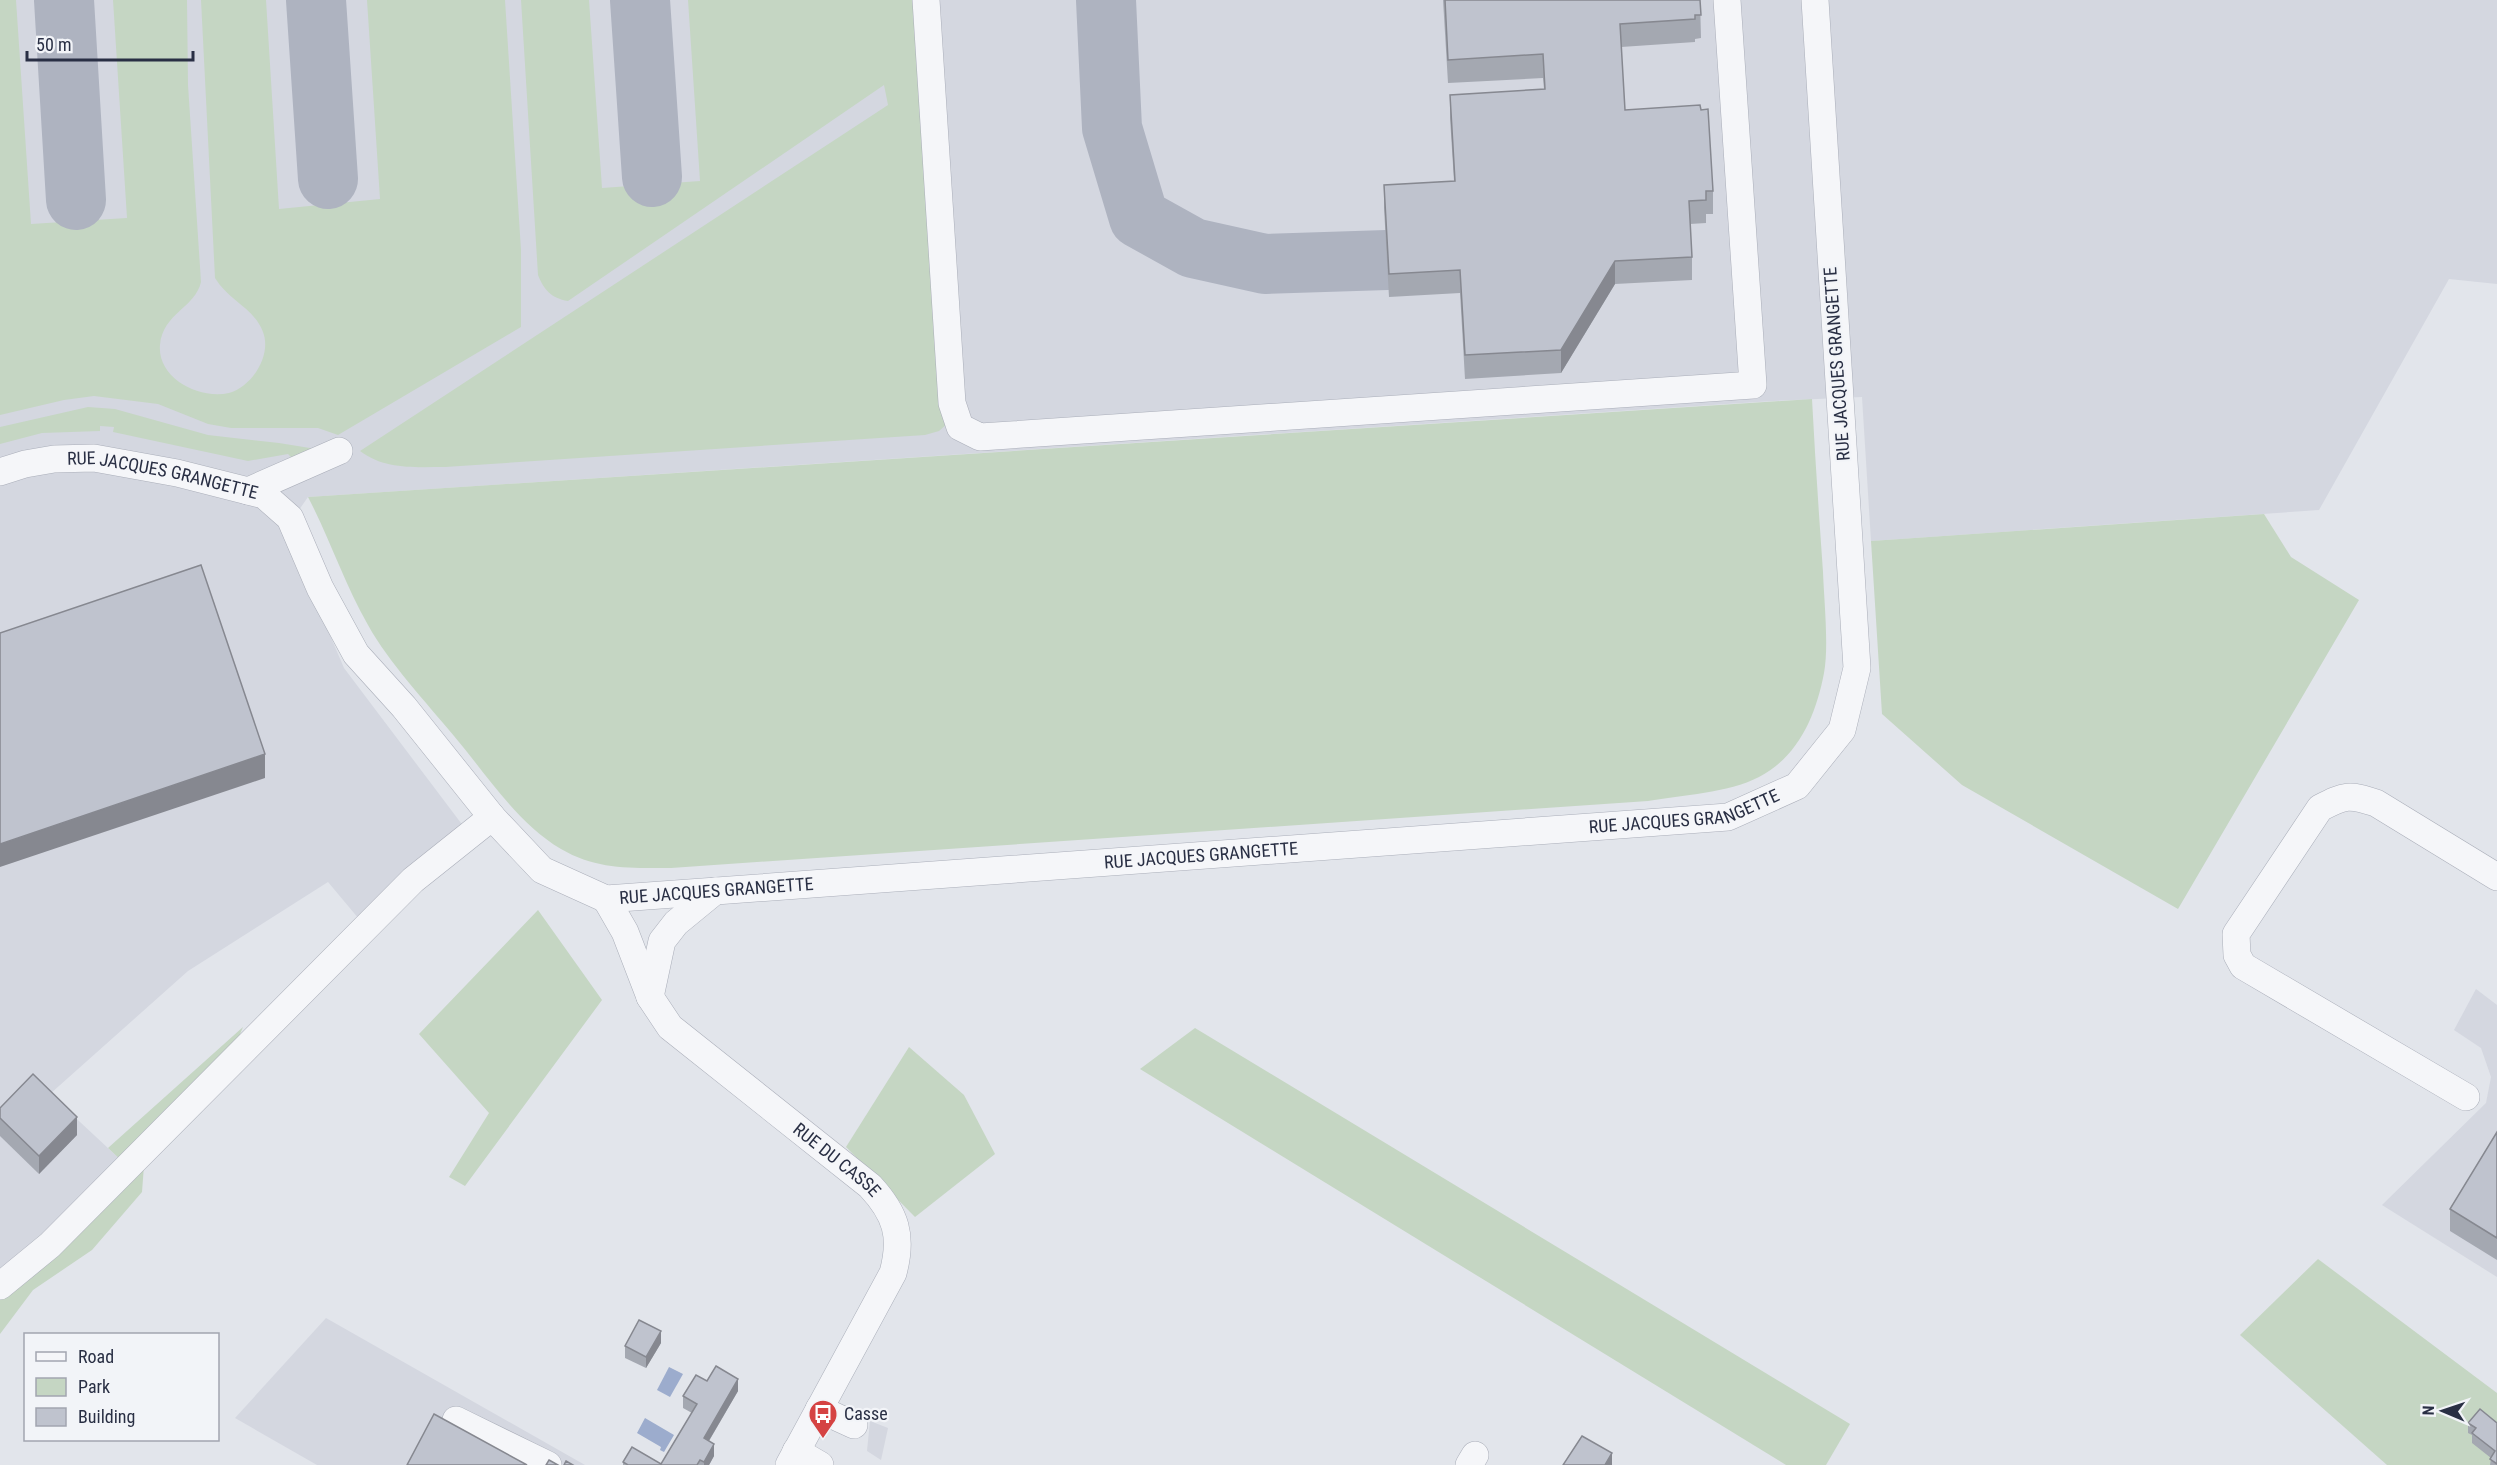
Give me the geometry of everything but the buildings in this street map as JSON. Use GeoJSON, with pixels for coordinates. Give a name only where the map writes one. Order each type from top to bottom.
{"type":"FeatureCollection","features":[{"type":"Feature","properties":{"kind":"street"},"geometry":{"type":"LineString","coordinates":[[926,0],[952,403],[960,427],[980,438],[1753,385],[1727,0]]}},
{"type":"Feature","properties":{"kind":"street","name":"RUE JACQUES GRANGETTE"},"geometry":{"type":"LineString","coordinates":[[0,472],[25,464],[54,459],[94,458],[177,473],[264,495],[290,518],[320,588],[356,654],[404,707],[492,818],[542,870],[606,899],[1728,817],[1797,786],[1842,730],[1857,669],[1815,0]]}},
{"type":"Feature","properties":{"kind":"street"},"geometry":{"type":"LineString","coordinates":[[248,491],[339,450]]}},
{"type":"Feature","properties":{"kind":"street"},"geometry":{"type":"LineString","coordinates":[[2466,1097],[2243,966],[2237,955],[2236,934],[2319,808],[2342,796],[2376,803],[2497,877]]}},
{"type":"Feature","properties":{"kind":"street"},"geometry":{"type":"LineString","coordinates":[[0,1286],[50,1245],[412,880],[492,818]]}},
{"type":"Feature","properties":{"kind":"street"},"geometry":{"type":"LineString","coordinates":[[650,996],[662,941],[676,923],[716,891]]}},
{"type":"Feature","properties":{"kind":"street","name":"RUE DU CASSE"},"geometry":{"type":"LineString","coordinates":[[606,899],[625,932],[650,996],[670,1027],[870,1186],[884,1202],[892,1216],[897,1233],[898,1253],[893,1273],[792,1458]]}},
{"type":"Feature","properties":{"kind":"street"},"geometry":{"type":"LineString","coordinates":[[819,1408],[854,1425]]}},
{"type":"Feature","properties":{"kind":"street"},"geometry":{"type":"LineString","coordinates":[[456,1420],[548,1465]]}},
{"type":"Feature","properties":{"kind":"street"},"geometry":{"type":"LineString","coordinates":[[792,1458],[820,1465]]}},
{"type":"Feature","properties":{"kind":"shaded area"},"geometry":{"type":"Polygon","coordinates":[[[0,0],[2497,0],[2497,284],[2449,279],[2319,510],[1871,541],[1862,397],[308,497],[285,530],[344,668],[467,831],[359,919],[328,882],[188,971],[50,1094],[124,1163],[0,1280],[0,0]]]}},
{"type":"Feature","properties":{"kind":"shaded area"},"geometry":{"type":"Polygon","coordinates":[[[2476,989],[2497,1005],[2497,1277],[2382,1205],[2486,1103],[2491,1077],[2481,1048],[2454,1030],[2476,989]]]}},
{"type":"Feature","properties":{"kind":"shaded area"},"geometry":{"type":"Polygon","coordinates":[[[326,1318],[585,1465],[317,1465],[235,1418],[326,1318]]]}},
{"type":"Feature","properties":{"kind":"shaded area"},"geometry":{"type":"Polygon","coordinates":[[[870,1421],[888,1428],[881,1460],[867,1451],[870,1421]]]}},
{"type":"Feature","properties":{"kind":"green space"},"geometry":{"type":"Polygon","coordinates":[[[0,0],[16,0],[31,224],[127,218],[113,0],[187,0],[188,85],[201,282],[198,291],[167,325],[160,345],[165,367],[173,377],[193,390],[217,394],[237,390],[252,377],[262,360],[265,341],[263,332],[254,317],[220,286],[215,278],[201,0],[266,0],[279,209],[380,199],[367,0],[505,0],[521,250],[521,327],[338,435],[318,428],[231,428],[208,424],[158,404],[94,396],[64,400],[0,415],[0,0]]]}},
{"type":"Feature","properties":{"kind":"green space"},"geometry":{"type":"Polygon","coordinates":[[[521,0],[589,0],[602,188],[700,181],[688,0],[920,0],[947,424],[939,431],[925,435],[445,467],[390,464],[380,462],[360,451],[888,105],[884,85],[568,301],[562,300],[549,292],[538,275],[521,0]]]}},
{"type":"Feature","properties":{"kind":"green space"},"geometry":{"type":"Polygon","coordinates":[[[1812,399],[1826,623],[1824,673],[1816,704],[1804,733],[1795,746],[1773,768],[1747,782],[1705,793],[1648,801],[671,868],[614,866],[588,861],[561,849],[530,826],[503,797],[386,654],[352,593],[308,497],[1812,399]]]}},
{"type":"Feature","properties":{"kind":"green space"},"geometry":{"type":"Polygon","coordinates":[[[88,407],[115,409],[208,435],[316,449],[295,461],[288,454],[248,461],[113,432],[114,427],[100,426],[100,431],[42,433],[0,444],[0,427],[88,407]]]}},
{"type":"Feature","properties":{"kind":"green space"},"geometry":{"type":"Polygon","coordinates":[[[2264,514],[2291,557],[2359,600],[2178,909],[1962,785],[1882,714],[1871,541],[2264,514]]]}},
{"type":"Feature","properties":{"kind":"green space"},"geometry":{"type":"Polygon","coordinates":[[[538,910],[602,1000],[465,1186],[449,1177],[489,1113],[419,1034],[538,910]]]}},
{"type":"Feature","properties":{"kind":"green space"},"geometry":{"type":"Polygon","coordinates":[[[243,1027],[233,1051],[146,1139],[142,1192],[92,1250],[33,1290],[0,1334],[0,1280],[123,1162],[108,1148],[243,1027]]]}},
{"type":"Feature","properties":{"kind":"green space"},"geometry":{"type":"Polygon","coordinates":[[[1195,1028],[1850,1424],[1826,1465],[1786,1465],[1140,1069],[1195,1028]]]}},
{"type":"Feature","properties":{"kind":"green space"},"geometry":{"type":"Polygon","coordinates":[[[909,1047],[964,1095],[995,1154],[915,1217],[846,1147],[909,1047]]]}},
{"type":"Feature","properties":{"kind":"green space"},"geometry":{"type":"Polygon","coordinates":[[[2318,1259],[2497,1393],[2497,1465],[2387,1465],[2240,1335],[2318,1259]]]}},
{"type":"Feature","properties":{"kind":"water"},"geometry":{"type":"Polygon","coordinates":[[[669,1367],[683,1374],[670,1397],[657,1390],[669,1367]]]}},
{"type":"Feature","properties":{"kind":"water"},"geometry":{"type":"Polygon","coordinates":[[[645,1418],[674,1435],[664,1452],[660,1450],[661,1447],[637,1433],[645,1418]]]}},
{"type":"Feature","properties":{"kind":"taxiway"},"geometry":{"type":"LineString","coordinates":[[64,0],[76,200]]}},
{"type":"Feature","properties":{"kind":"taxiway"},"geometry":{"type":"LineString","coordinates":[[316,0],[328,179]]}},
{"type":"Feature","properties":{"kind":"taxiway"},"geometry":{"type":"LineString","coordinates":[[640,0],[652,177]]}},
{"type":"Feature","properties":{"kind":"taxiway"},"geometry":{"type":"LineString","coordinates":[[1106,0],[1112,128],[1139,218],[1193,248],[1265,264],[1387,260]]}},
{"type":"Feature","properties":{"kind":"place","name":"Casse"},"geometry":{"type":"Point","coordinates":[823,1440]}}]}
